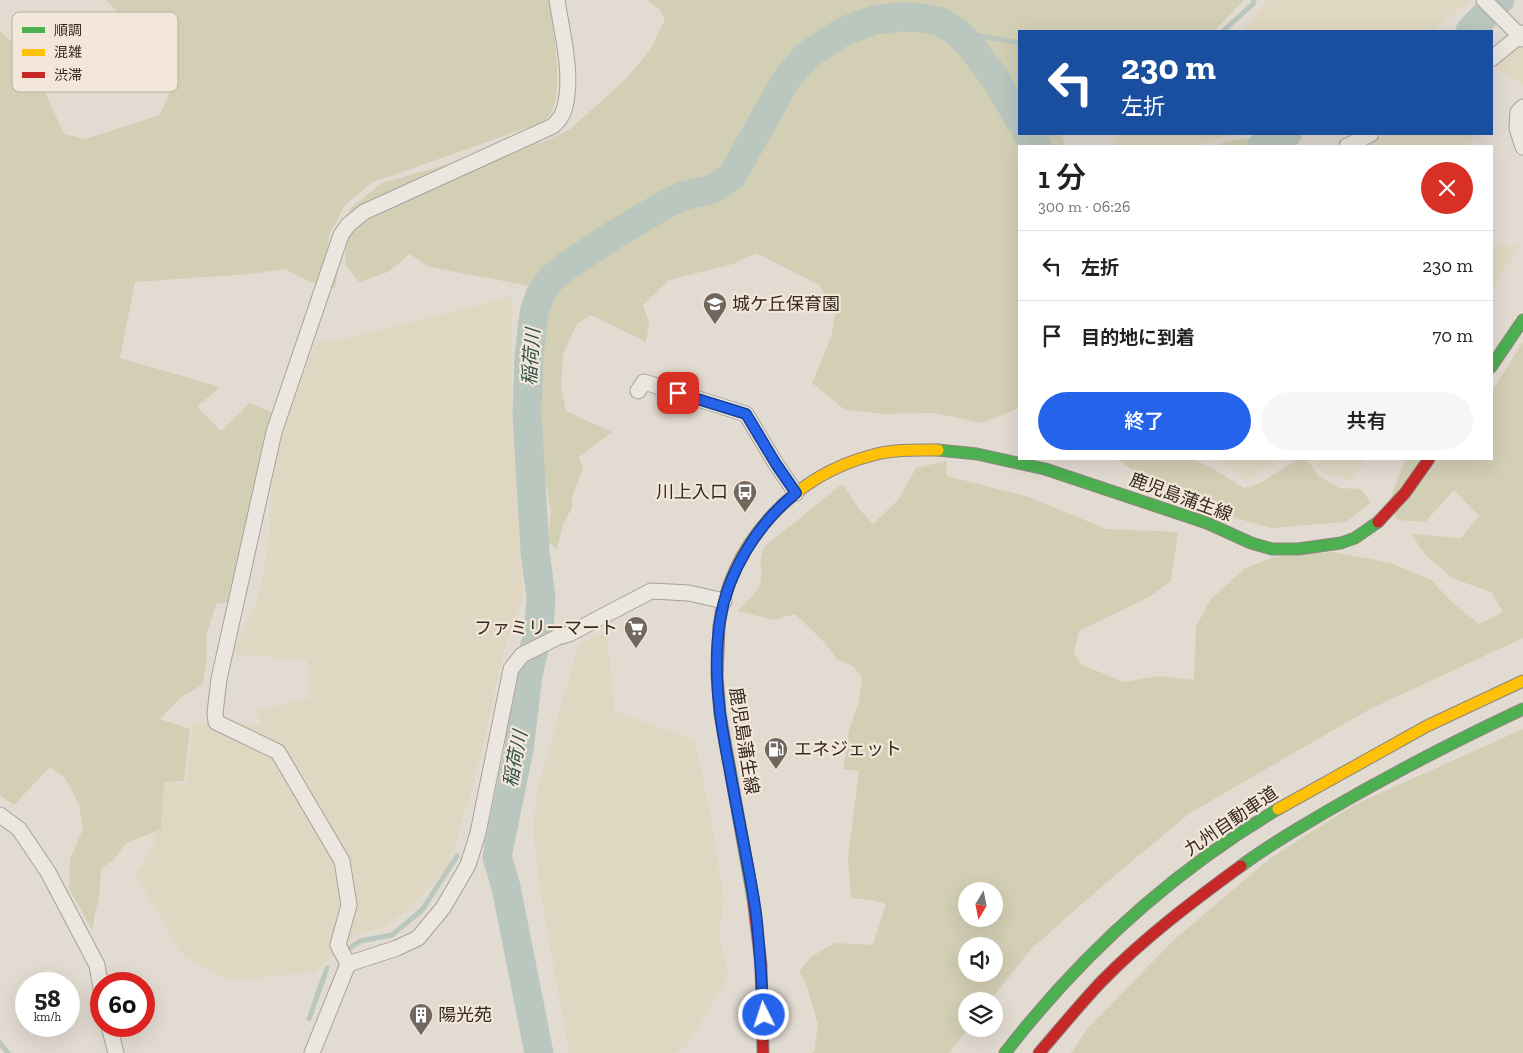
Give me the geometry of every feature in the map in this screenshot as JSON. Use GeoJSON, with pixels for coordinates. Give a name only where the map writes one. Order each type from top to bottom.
{"type":"FeatureCollection","features":[{"type":"Feature","properties":{"kind":"main road"},"geometry":{"type":"LineString","coordinates":[[1493,364],[1523,320]]}},
{"type":"Feature","properties":{"kind":"main road","name":"鹿児島蒲生線"},"geometry":{"type":"LineString","coordinates":[[763,1053],[764,1015],[756,914],[722,728],[717,677],[720,621],[724,601],[744,552],[761,528],[782,504],[812,481],[848,462],[905,449],[944,448],[995,456],[1040,467],[1125,494],[1214,526],[1263,548],[1288,550],[1338,544],[1353,539],[1385,516],[1403,498],[1428,460]]}},
{"type":"Feature","properties":{"kind":"main road","name":"九州自動車道"},"geometry":{"type":"LineString","coordinates":[[1005,1053],[1036,1013],[1083,962],[1133,915],[1182,875],[1248,827],[1427,726],[1523,680]]}},
{"type":"Feature","properties":{"kind":"main road"},"geometry":{"type":"LineString","coordinates":[[1039,1053],[1102,981],[1149,938],[1200,896],[1265,848],[1377,782],[1441,748],[1523,709]]}},
{"type":"Feature","properties":{"kind":"street"},"geometry":{"type":"LineString","coordinates":[[312,1053],[348,964],[338,945],[349,905],[342,861],[278,752],[216,722],[215,713],[232,615],[274,432],[344,230],[356,217],[364,212],[553,126],[560,118],[565,104],[568,82],[557,0]]}},
{"type":"Feature","properties":{"kind":"street"},"geometry":{"type":"LineString","coordinates":[[1484,0],[1522,36],[1493,58]]}},
{"type":"Feature","properties":{"kind":"street"},"geometry":{"type":"LineString","coordinates":[[1523,107],[1518,112],[1517,128],[1523,147]]}},
{"type":"Feature","properties":{"kind":"street"},"geometry":{"type":"LineString","coordinates":[[1349,145],[1369,135]]}},
{"type":"Feature","properties":{"kind":"street"},"geometry":{"type":"LineString","coordinates":[[638,391],[644,382],[746,414],[796,493]]}},
{"type":"Feature","properties":{"kind":"street"},"geometry":{"type":"LineString","coordinates":[[348,964],[397,948],[418,938],[444,908],[468,865],[478,833],[511,669],[522,655],[558,637],[569,634],[651,591],[689,593],[724,601]]}},
{"type":"Feature","properties":{"kind":"street"},"geometry":{"type":"LineString","coordinates":[[0,815],[19,829],[48,872],[96,965],[98,972]]}},
{"type":"Feature","properties":{"kind":"street"},"geometry":{"type":"LineString","coordinates":[[112,1037],[116,1053]]}},
{"type":"Feature","properties":{"kind":"shaded area"},"geometry":{"type":"Polygon","coordinates":[[[106,0],[549,0],[557,62],[557,80],[553,110],[546,119],[529,127],[371,183],[345,205],[329,235],[327,248],[337,277],[335,288],[310,282],[285,269],[250,274],[135,282],[120,358],[220,387],[197,407],[221,431],[250,403],[271,412],[245,599],[216,604],[206,636],[207,658],[203,684],[180,698],[160,719],[190,729],[184,781],[164,782],[161,829],[125,844],[115,858],[101,869],[99,895],[92,930],[69,888],[70,859],[83,829],[79,805],[66,779],[50,767],[14,805],[0,795],[0,31],[12,42],[12,92],[45,92],[64,134],[85,139],[160,115],[169,92],[178,92],[178,12],[118,12],[106,0]]]}},
{"type":"Feature","properties":{"kind":"shaded area"},"geometry":{"type":"Polygon","coordinates":[[[647,0],[1244,0],[1215,30],[1018,30],[1018,135],[1061,135],[1065,145],[1018,145],[1018,408],[982,423],[935,413],[885,414],[845,410],[812,383],[831,337],[835,313],[819,285],[756,253],[733,264],[669,280],[643,305],[649,322],[646,342],[591,315],[577,324],[563,354],[561,387],[566,411],[612,432],[579,457],[583,469],[572,497],[572,508],[563,524],[557,549],[547,541],[551,512],[544,471],[517,423],[518,352],[527,302],[535,287],[429,267],[410,254],[388,272],[359,282],[345,264],[346,250],[338,229],[352,207],[382,183],[442,166],[543,142],[570,129],[626,79],[650,50],[665,19],[659,9],[647,0]]]}},
{"type":"Feature","properties":{"kind":"shaded area"},"geometry":{"type":"Polygon","coordinates":[[[1267,0],[1471,0],[1432,30],[1243,30],[1267,0]]]}},
{"type":"Feature","properties":{"kind":"shaded area"},"geometry":{"type":"Polygon","coordinates":[[[1523,38],[1523,85],[1493,66],[1523,38]]]}},
{"type":"Feature","properties":{"kind":"shaded area"},"geometry":{"type":"Polygon","coordinates":[[[1118,135],[1230,135],[1203,145],[1113,145],[1118,135]]]}},
{"type":"Feature","properties":{"kind":"shaded area"},"geometry":{"type":"Polygon","coordinates":[[[1385,135],[1472,135],[1470,145],[1366,145],[1385,135]]]}},
{"type":"Feature","properties":{"kind":"shaded area"},"geometry":{"type":"Polygon","coordinates":[[[1257,137],[1263,145],[1220,145],[1225,142],[1257,137]]]}},
{"type":"Feature","properties":{"kind":"shaded area"},"geometry":{"type":"Polygon","coordinates":[[[1519,246],[1493,289],[1493,247],[1519,246]]]}},
{"type":"Feature","properties":{"kind":"shaded area"},"geometry":{"type":"Polygon","coordinates":[[[512,296],[511,406],[523,597],[505,646],[480,760],[456,843],[447,867],[417,901],[387,925],[357,935],[315,972],[228,981],[182,955],[135,873],[152,850],[164,782],[186,785],[193,722],[262,725],[255,711],[309,698],[307,660],[232,654],[257,600],[268,550],[272,482],[280,440],[315,342],[345,339],[512,296]]]}},
{"type":"Feature","properties":{"kind":"shaded area"},"geometry":{"type":"Polygon","coordinates":[[[1523,342],[1523,638],[1370,709],[1190,813],[1107,882],[1031,949],[997,992],[958,992],[958,1037],[962,1037],[949,1053],[812,1053],[814,1051],[818,1025],[807,986],[799,972],[811,957],[834,943],[873,945],[886,904],[851,898],[848,858],[859,771],[843,769],[849,730],[859,702],[862,677],[853,666],[838,660],[822,640],[795,614],[774,620],[737,611],[752,596],[760,584],[761,560],[764,547],[842,484],[860,510],[873,524],[899,499],[916,468],[946,461],[947,476],[1029,497],[1106,529],[1178,532],[1171,581],[1149,597],[1079,631],[1074,652],[1080,664],[1124,682],[1159,676],[1194,680],[1196,627],[1210,600],[1245,568],[1274,557],[1332,552],[1391,563],[1430,579],[1454,604],[1479,624],[1503,612],[1491,592],[1454,579],[1427,557],[1411,534],[1461,538],[1479,516],[1454,490],[1425,522],[1397,520],[1389,502],[1405,460],[1493,460],[1493,387],[1523,342]]]}},
{"type":"Feature","properties":{"kind":"shaded area"},"geometry":{"type":"Polygon","coordinates":[[[1118,460],[1195,460],[1244,488],[1259,484],[1295,460],[1308,460],[1318,476],[1340,488],[1361,489],[1371,503],[1346,522],[1272,528],[1221,514],[1139,475],[1118,460]]]}},
{"type":"Feature","properties":{"kind":"shaded area"},"geometry":{"type":"Polygon","coordinates":[[[1218,460],[1276,460],[1246,480],[1218,460]]]}},
{"type":"Feature","properties":{"kind":"shaded area"},"geometry":{"type":"Polygon","coordinates":[[[1311,460],[1366,460],[1351,480],[1326,474],[1311,460]]]}},
{"type":"Feature","properties":{"kind":"shaded area"},"geometry":{"type":"Polygon","coordinates":[[[606,629],[615,711],[695,740],[712,823],[724,901],[719,931],[728,977],[687,1045],[675,1053],[569,1053],[541,896],[533,829],[537,794],[578,646],[606,629]]]}},
{"type":"Feature","properties":{"kind":"shaded area"},"geometry":{"type":"Polygon","coordinates":[[[1523,729],[1523,1053],[1071,1053],[1087,1029],[1175,939],[1269,859],[1354,805],[1523,729]]]}},
{"type":"Feature","properties":{"kind":"waterway"},"geometry":{"type":"LineString","coordinates":[[1224,30],[1253,4],[1254,0]]}},
{"type":"Feature","properties":{"kind":"waterway","name":"稲荷川"},"geometry":{"type":"LineString","coordinates":[[1471,30],[1500,0]]}},
{"type":"Feature","properties":{"kind":"waterway","name":"稲荷川"},"geometry":{"type":"LineString","coordinates":[[539,1053],[506,887],[497,857],[519,749],[528,675],[539,628],[541,597],[535,552],[527,414],[529,356],[534,313],[540,295],[551,279],[564,268],[615,234],[668,203],[683,196],[713,189],[732,176],[786,80],[806,56],[844,31],[875,20],[900,17],[923,18],[941,22],[957,32],[974,50],[997,81],[1018,117]]}},
{"type":"Feature","properties":{"kind":"waterway"},"geometry":{"type":"LineString","coordinates":[[957,32],[1018,43]]}},
{"type":"Feature","properties":{"kind":"waterway","name":"稲荷川"},"geometry":{"type":"LineString","coordinates":[[1028,135],[1036,145]]}},
{"type":"Feature","properties":{"kind":"waterway","name":"稲荷川"},"geometry":{"type":"LineString","coordinates":[[1264,145],[1285,135]]}},
{"type":"Feature","properties":{"kind":"waterway"},"geometry":{"type":"LineString","coordinates":[[486,842],[501,835]]}},
{"type":"Feature","properties":{"kind":"waterway"},"geometry":{"type":"LineString","coordinates":[[350,948],[360,941],[392,935],[422,910],[457,856]]}},
{"type":"Feature","properties":{"kind":"waterway"},"geometry":{"type":"LineString","coordinates":[[309,1019],[327,968]]}},
{"type":"Feature","properties":{"kind":"waterway"},"geometry":{"type":"LineString","coordinates":[[0,1043],[8,1053]]}},
{"type":"Feature","properties":{"kind":"traffic: fast"},"geometry":{"type":"LineString","coordinates":[[1493,364],[1523,320]]}},
{"type":"Feature","properties":{"kind":"traffic: fast"},"geometry":{"type":"LineString","coordinates":[[938,450],[977,454],[1045,469],[1207,523],[1251,543],[1272,549],[1298,549],[1341,543],[1355,538],[1378,522]]}},
{"type":"Feature","properties":{"kind":"traffic: fast"},"geometry":{"type":"LineString","coordinates":[[719,626],[717,676],[720,714],[753,898]]}},
{"type":"Feature","properties":{"kind":"traffic: fast"},"geometry":{"type":"LineString","coordinates":[[1241,866],[1282,838],[1373,785],[1523,709]]}},
{"type":"Feature","properties":{"kind":"traffic: fast"},"geometry":{"type":"LineString","coordinates":[[1005,1053],[1064,983],[1130,918],[1201,860],[1278,809]]}},
{"type":"Feature","properties":{"kind":"traffic: slow"},"geometry":{"type":"LineString","coordinates":[[719,626],[726,596],[737,567],[752,541],[770,517],[792,496],[817,478],[844,465],[873,455],[897,451],[938,450]]}},
{"type":"Feature","properties":{"kind":"traffic: slow"},"geometry":{"type":"LineString","coordinates":[[1278,809],[1427,726],[1523,681]]}},
{"type":"Feature","properties":{"kind":"traffic: jam"},"geometry":{"type":"LineString","coordinates":[[1378,522],[1405,493],[1428,460]]}},
{"type":"Feature","properties":{"kind":"traffic: jam"},"geometry":{"type":"LineString","coordinates":[[1039,1053],[1118,965],[1169,920],[1241,866]]}},
{"type":"Feature","properties":{"kind":"traffic: jam"},"geometry":{"type":"LineString","coordinates":[[753,898],[761,964],[763,1053]]}},
{"type":"Feature","properties":{"kind":"place","name":"城ケ丘保育園"},"geometry":{"type":"Point","coordinates":[715,325]}},
{"type":"Feature","properties":{"kind":"place","name":"川上入口"},"geometry":{"type":"Point","coordinates":[745,513]}},
{"type":"Feature","properties":{"kind":"place","name":"ファミリーマート"},"geometry":{"type":"Point","coordinates":[636,649]}},
{"type":"Feature","properties":{"kind":"place","name":"エネジェット"},"geometry":{"type":"Point","coordinates":[776,770]}},
{"type":"Feature","properties":{"kind":"place","name":"陽光苑"},"geometry":{"type":"Point","coordinates":[421,1036]}},
{"type":"Feature","properties":{"kind":"route"},"geometry":{"type":"LineString","coordinates":[[678,393],[746,414],[796,493],[782,504],[761,528],[744,552],[724,601],[717,654],[717,677],[722,728],[756,914],[764,1015]]}}]}
